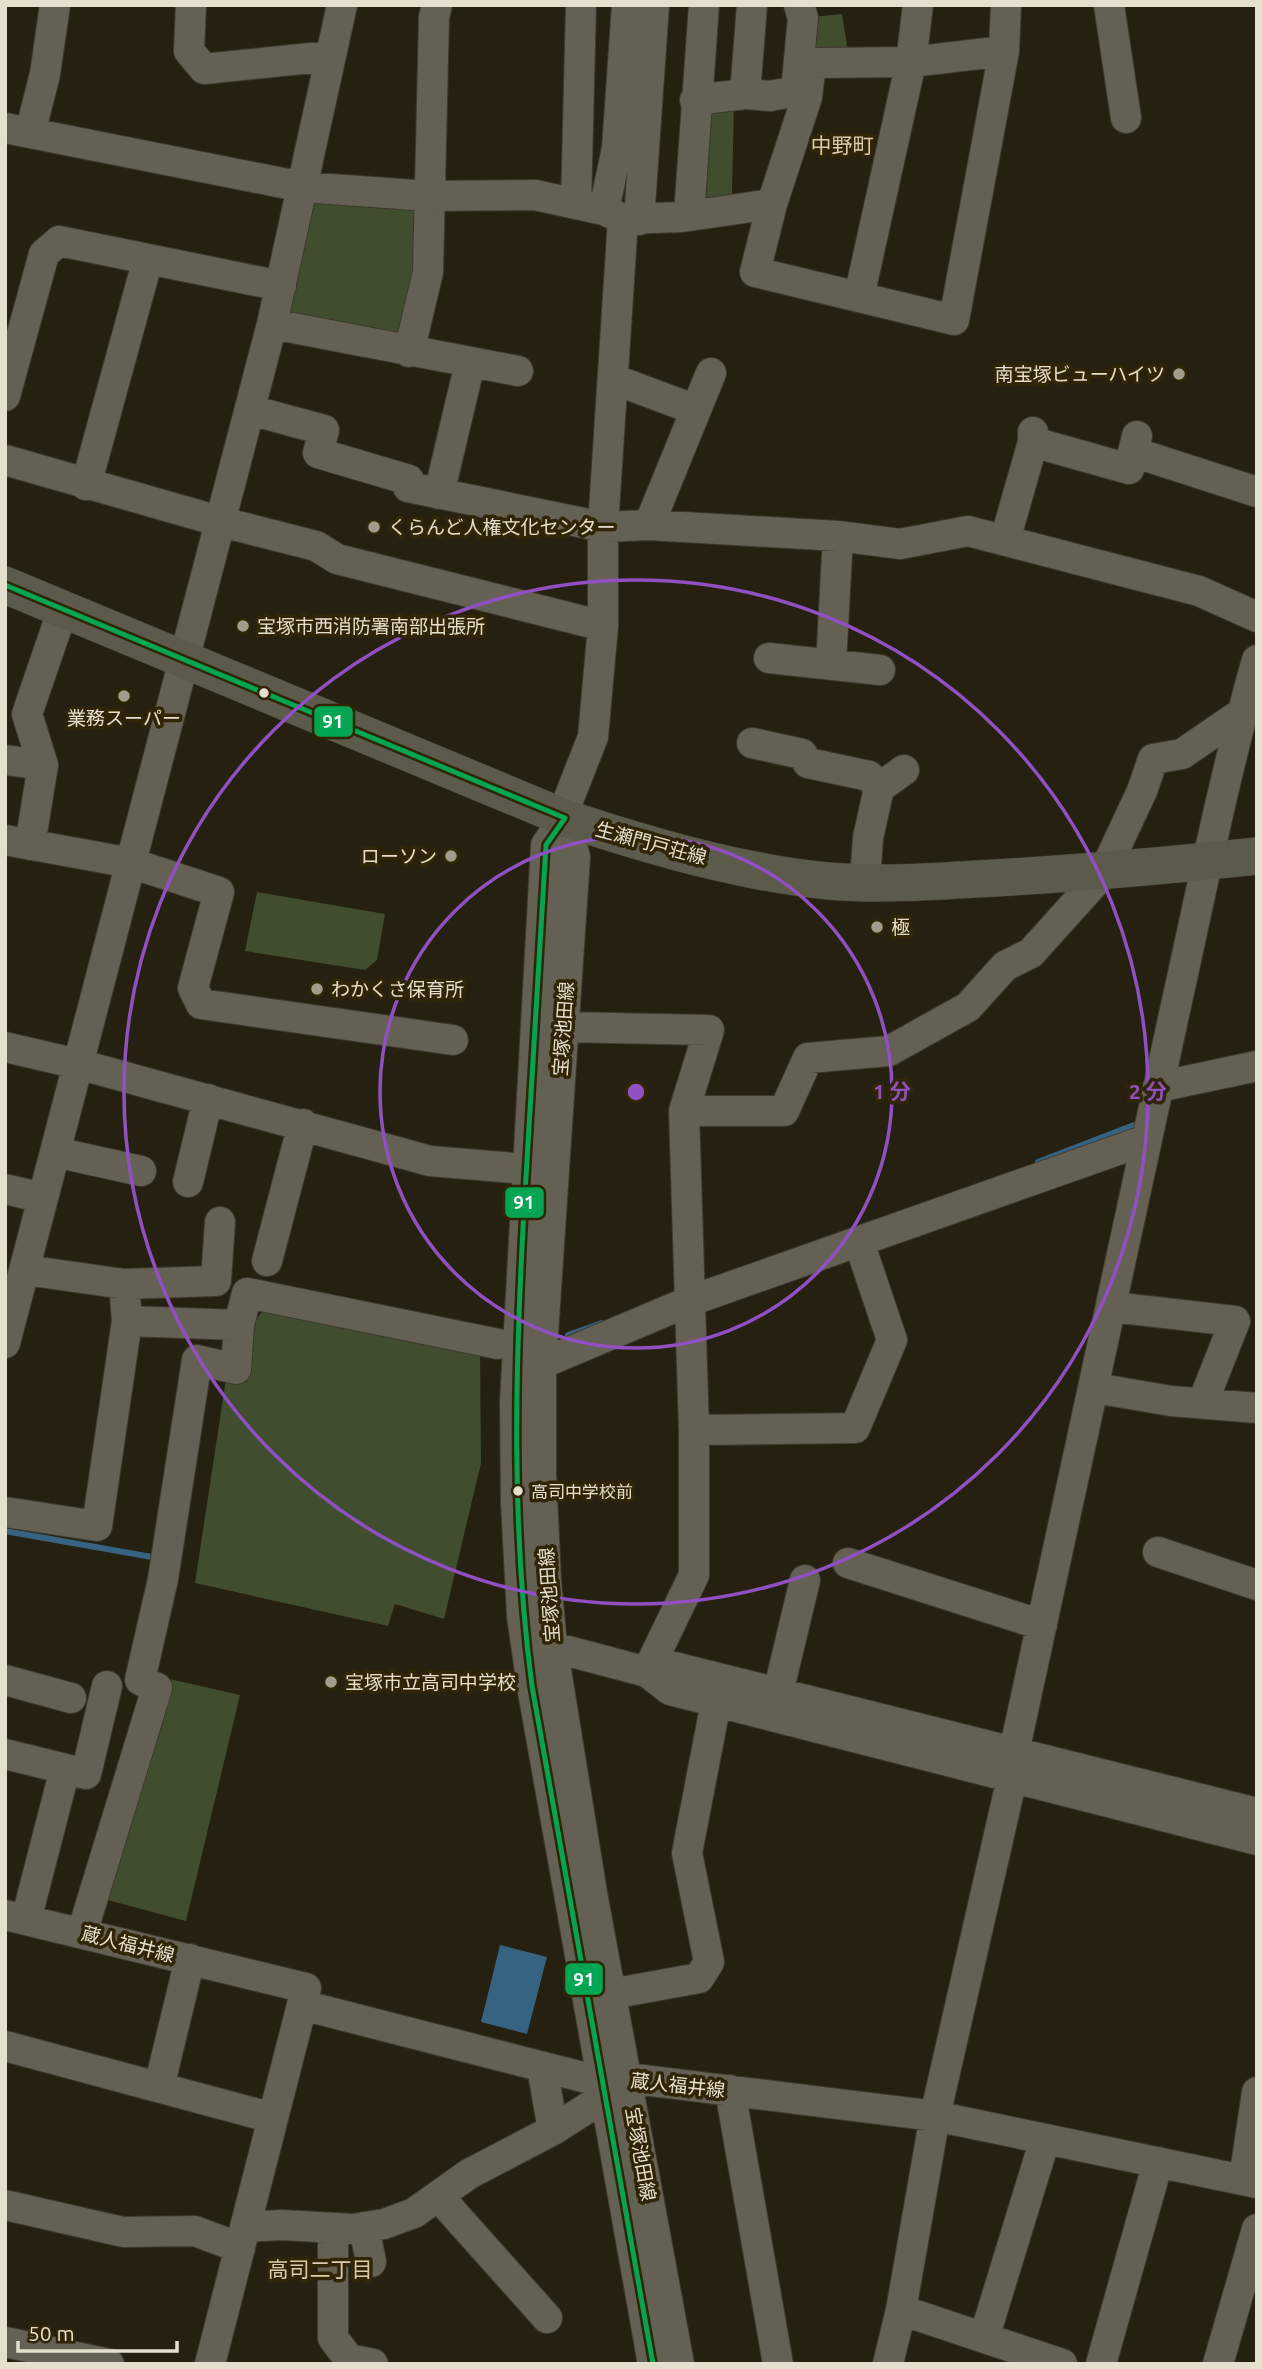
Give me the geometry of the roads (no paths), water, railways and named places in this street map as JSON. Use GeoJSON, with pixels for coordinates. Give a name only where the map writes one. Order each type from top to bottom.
{"type":"FeatureCollection","features":[{"type":"Feature","properties":{"kind":"main road","name":"生瀬門戸荘線"},"geometry":{"type":"LineString","coordinates":[[5,585],[565,818],[631,840],[737,866],[829,881],[923,882],[1104,872],[1257,856]]}},
{"type":"Feature","properties":{"kind":"street"},"geometry":{"type":"LineString","coordinates":[[55,5],[45,74],[18,131],[303,187],[429,196],[536,195],[611,213],[688,215],[772,204]]}},
{"type":"Feature","properties":{"kind":"street"},"geometry":{"type":"LineString","coordinates":[[191,5],[188,51],[204,69],[330,56]]}},
{"type":"Feature","properties":{"kind":"street"},"geometry":{"type":"LineString","coordinates":[[5,1343],[272,324],[342,5]]}},
{"type":"Feature","properties":{"kind":"street"},"geometry":{"type":"LineString","coordinates":[[409,352],[428,272],[434,17],[437,5]]}},
{"type":"Feature","properties":{"kind":"street"},"geometry":{"type":"LineString","coordinates":[[581,5],[611,213]]}},
{"type":"Feature","properties":{"kind":"street"},"geometry":{"type":"LineString","coordinates":[[627,5],[611,213],[613,379],[603,527],[603,626],[593,737],[567,803],[565,818],[546,845],[514,1402],[516,1503],[606,2089],[653,2364]]}},
{"type":"Feature","properties":{"kind":"street"},"geometry":{"type":"LineString","coordinates":[[611,213],[654,5]]}},
{"type":"Feature","properties":{"kind":"street"},"geometry":{"type":"LineString","coordinates":[[688,215],[704,5]]}},
{"type":"Feature","properties":{"kind":"street"},"geometry":{"type":"LineString","coordinates":[[746,94],[752,5]]}},
{"type":"Feature","properties":{"kind":"street"},"geometry":{"type":"LineString","coordinates":[[695,100],[746,94],[770,96],[796,91],[803,18],[799,5]]}},
{"type":"Feature","properties":{"kind":"street"},"geometry":{"type":"LineString","coordinates":[[859,297],[911,62],[918,5]]}},
{"type":"Feature","properties":{"kind":"street"},"geometry":{"type":"LineString","coordinates":[[1004,51],[911,62],[811,62],[807,97],[772,204],[755,272],[954,320],[1004,51],[1006,5]]}},
{"type":"Feature","properties":{"kind":"street"},"geometry":{"type":"LineString","coordinates":[[1109,5],[1126,118]]}},
{"type":"Feature","properties":{"kind":"street"},"geometry":{"type":"LineString","coordinates":[[5,396],[44,254],[59,241],[281,286]]}},
{"type":"Feature","properties":{"kind":"street"},"geometry":{"type":"LineString","coordinates":[[86,485],[148,259]]}},
{"type":"Feature","properties":{"kind":"street"},"geometry":{"type":"LineString","coordinates":[[272,324],[518,371]]}},
{"type":"Feature","properties":{"kind":"street"},"geometry":{"type":"LineString","coordinates":[[439,494],[470,363]]}},
{"type":"Feature","properties":{"kind":"street"},"geometry":{"type":"LineString","coordinates":[[649,525],[711,373]]}},
{"type":"Feature","properties":{"kind":"street"},"geometry":{"type":"LineString","coordinates":[[613,379],[696,410]]}},
{"type":"Feature","properties":{"kind":"street"},"geometry":{"type":"LineString","coordinates":[[250,410],[324,430],[318,453],[409,480],[408,487],[439,494],[603,527],[649,525],[838,536],[900,544],[968,531],[1199,592],[1257,617]]}},
{"type":"Feature","properties":{"kind":"street"},"geometry":{"type":"LineString","coordinates":[[1005,540],[1033,437],[1129,469],[1135,444],[1257,492]]}},
{"type":"Feature","properties":{"kind":"street"},"geometry":{"type":"LineString","coordinates":[[5,460],[86,485],[316,546],[338,559],[603,626]]}},
{"type":"Feature","properties":{"kind":"street"},"geometry":{"type":"LineString","coordinates":[[831,664],[838,536]]}},
{"type":"Feature","properties":{"kind":"street"},"geometry":{"type":"LineString","coordinates":[[63,609],[27,714],[43,765],[18,843],[131,863],[219,892],[192,988],[201,1004],[453,1040]]}},
{"type":"Feature","properties":{"kind":"street"},"geometry":{"type":"LineString","coordinates":[[769,658],[880,670]]}},
{"type":"Feature","properties":{"kind":"street"},"geometry":{"type":"LineString","coordinates":[[888,2364],[901,2310],[935,2116],[1095,1388],[1146,1140],[1224,784],[1257,660]]}},
{"type":"Feature","properties":{"kind":"street"},"geometry":{"type":"LineString","coordinates":[[684,1111],[784,1111],[808,1058],[889,1051],[968,1007],[1005,966],[1031,953],[1104,872],[1132,813],[1153,759],[1182,754],[1242,713]]}},
{"type":"Feature","properties":{"kind":"street"},"geometry":{"type":"LineString","coordinates":[[752,743],[802,754],[808,763],[869,776],[879,788]]}},
{"type":"Feature","properties":{"kind":"street"},"geometry":{"type":"LineString","coordinates":[[1193,746],[1224,784]]}},
{"type":"Feature","properties":{"kind":"street"},"geometry":{"type":"LineString","coordinates":[[5,760],[43,765]]}},
{"type":"Feature","properties":{"kind":"street"},"geometry":{"type":"LineString","coordinates":[[865,881],[868,838],[879,788],[904,771]]}},
{"type":"Feature","properties":{"kind":"street","name":"宝塚池田線"},"geometry":{"type":"LineString","coordinates":[[565,818],[575,857],[541,1364],[541,1472],[546,1581],[538,1642],[611,1994],[606,2089],[679,2364]]}},
{"type":"Feature","properties":{"kind":"street"},"geometry":{"type":"LineString","coordinates":[[564,1027],[709,1030],[684,1111],[694,1430],[694,1575],[647,1672]]}},
{"type":"Feature","properties":{"kind":"street"},"geometry":{"type":"LineString","coordinates":[[5,1047],[303,1124],[430,1161],[526,1169]]}},
{"type":"Feature","properties":{"kind":"street"},"geometry":{"type":"LineString","coordinates":[[1158,1087],[1257,1066]]}},
{"type":"Feature","properties":{"kind":"street"},"geometry":{"type":"LineString","coordinates":[[188,1182],[208,1099]]}},
{"type":"Feature","properties":{"kind":"street"},"geometry":{"type":"LineString","coordinates":[[267,1261],[303,1124]]}},
{"type":"Feature","properties":{"kind":"street"},"geometry":{"type":"LineString","coordinates":[[541,1364],[691,1301],[1146,1140]]}},
{"type":"Feature","properties":{"kind":"street"},"geometry":{"type":"LineString","coordinates":[[55,1152],[141,1171]]}},
{"type":"Feature","properties":{"kind":"street"},"geometry":{"type":"LineString","coordinates":[[5,1189],[43,1198]]}},
{"type":"Feature","properties":{"kind":"street"},"geometry":{"type":"LineString","coordinates":[[24,1270],[124,1283],[216,1281],[220,1222]]}},
{"type":"Feature","properties":{"kind":"street"},"geometry":{"type":"LineString","coordinates":[[694,1430],[855,1428],[892,1340],[859,1242]]}},
{"type":"Feature","properties":{"kind":"street"},"geometry":{"type":"LineString","coordinates":[[5,1512],[97,1526],[127,1321],[124,1283]]}},
{"type":"Feature","properties":{"kind":"street"},"geometry":{"type":"LineString","coordinates":[[82,1933],[157,1688],[140,1680],[163,1579],[197,1360],[236,1369],[239,1325],[247,1293],[498,1344]]}},
{"type":"Feature","properties":{"kind":"street"},"geometry":{"type":"LineString","coordinates":[[1112,1307],[1235,1321],[1203,1402]]}},
{"type":"Feature","properties":{"kind":"street"},"geometry":{"type":"LineString","coordinates":[[127,1321],[239,1325]]}},
{"type":"Feature","properties":{"kind":"street"},"geometry":{"type":"LineString","coordinates":[[1095,1388],[1171,1401],[1257,1408]]}},
{"type":"Feature","properties":{"kind":"street"},"geometry":{"type":"LineString","coordinates":[[1158,1552],[1257,1585]]}},
{"type":"Feature","properties":{"kind":"street"},"geometry":{"type":"LineString","coordinates":[[848,1563],[1042,1625]]}},
{"type":"Feature","properties":{"kind":"street"},"geometry":{"type":"LineString","coordinates":[[778,1693],[805,1580]]}},
{"type":"Feature","properties":{"kind":"street"},"geometry":{"type":"LineString","coordinates":[[538,1642],[647,1672],[670,1690],[716,1702],[1257,1814]]}},
{"type":"Feature","properties":{"kind":"street"},"geometry":{"type":"LineString","coordinates":[[647,1672],[674,1667],[778,1693],[1257,1840]]}},
{"type":"Feature","properties":{"kind":"street"},"geometry":{"type":"LineString","coordinates":[[5,1680],[71,1698]]}},
{"type":"Feature","properties":{"kind":"street"},"geometry":{"type":"LineString","coordinates":[[5,1754],[86,1774],[107,1686]]}},
{"type":"Feature","properties":{"kind":"street"},"geometry":{"type":"LineString","coordinates":[[611,1994],[699,1979],[709,1962],[687,1853],[716,1702]]}},
{"type":"Feature","properties":{"kind":"street"},"geometry":{"type":"LineString","coordinates":[[16,1918],[65,1769]]}},
{"type":"Feature","properties":{"kind":"street","name":"蔵人福井線"},"geometry":{"type":"LineString","coordinates":[[16,1918],[306,1988],[302,2005],[542,2067],[606,2089],[730,2090],[935,2116],[1250,2181]]}},
{"type":"Feature","properties":{"kind":"street"},"geometry":{"type":"LineString","coordinates":[[159,2087],[190,1959]]}},
{"type":"Feature","properties":{"kind":"street"},"geometry":{"type":"LineString","coordinates":[[210,2364],[302,2005]]}},
{"type":"Feature","properties":{"kind":"street"},"geometry":{"type":"LineString","coordinates":[[5,2046],[273,2118]]}},
{"type":"Feature","properties":{"kind":"street"},"geometry":{"type":"LineString","coordinates":[[542,2067],[553,2130]]}},
{"type":"Feature","properties":{"kind":"street"},"geometry":{"type":"LineString","coordinates":[[5,2205],[123,2232],[195,2231],[243,2238],[282,2225],[333,2228],[384,2224],[414,2213],[469,2175],[553,2130],[606,2089]]}},
{"type":"Feature","properties":{"kind":"street"},"geometry":{"type":"LineString","coordinates":[[730,2090],[778,2364]]}},
{"type":"Feature","properties":{"kind":"street"},"geometry":{"type":"LineString","coordinates":[[1250,2181],[1257,2092]]}},
{"type":"Feature","properties":{"kind":"street"},"geometry":{"type":"LineString","coordinates":[[984,2338],[1045,2139]]}},
{"type":"Feature","properties":{"kind":"street"},"geometry":{"type":"LineString","coordinates":[[1101,2364],[1158,2162]]}},
{"type":"Feature","properties":{"kind":"street"},"geometry":{"type":"LineString","coordinates":[[439,2197],[547,2318]]}},
{"type":"Feature","properties":{"kind":"street"},"geometry":{"type":"LineString","coordinates":[[364,2227],[371,2262]]}},
{"type":"Feature","properties":{"kind":"street"},"geometry":{"type":"LineString","coordinates":[[333,2228],[333,2338],[356,2362]]}},
{"type":"Feature","properties":{"kind":"street"},"geometry":{"type":"LineString","coordinates":[[1218,2364],[1257,2229]]}},
{"type":"Feature","properties":{"kind":"street"},"geometry":{"type":"LineString","coordinates":[[901,2310],[1062,2364]]}},
{"type":"Feature","properties":{"kind":"street"},"geometry":{"type":"LineString","coordinates":[[5,2342],[109,2364]]}},
{"type":"Feature","properties":{"kind":"water"},"geometry":{"type":"Polygon","coordinates":[[[500,1945],[547,1957],[527,2034],[481,2022],[500,1945]]]}},
{"type":"Feature","properties":{"kind":"waterway"},"geometry":{"type":"LineString","coordinates":[[1038,1162],[1134,1125]]}},
{"type":"Feature","properties":{"kind":"waterway"},"geometry":{"type":"LineString","coordinates":[[568,1335],[602,1323]]}},
{"type":"Feature","properties":{"kind":"waterway"},"geometry":{"type":"LineString","coordinates":[[5,1531],[152,1557]]}},
{"type":"Feature","properties":{"kind":"place","name":"南宝塚ビューハイツ"},"geometry":{"type":"Point","coordinates":[1179,374]}},
{"type":"Feature","properties":{"kind":"place","name":"くらんど人権文化センター"},"geometry":{"type":"Point","coordinates":[374,527]}},
{"type":"Feature","properties":{"kind":"place","name":"宝塚市西消防署南部出張所"},"geometry":{"type":"Point","coordinates":[243,626]}},
{"type":"Feature","properties":{"kind":"place","name":"業務スーパー"},"geometry":{"type":"Point","coordinates":[124,696]}},
{"type":"Feature","properties":{"kind":"place","name":"ローソン"},"geometry":{"type":"Point","coordinates":[451,856]}},
{"type":"Feature","properties":{"kind":"place","name":"極"},"geometry":{"type":"Point","coordinates":[877,927]}},
{"type":"Feature","properties":{"kind":"place","name":"わかくさ保育所"},"geometry":{"type":"Point","coordinates":[317,989]}},
{"type":"Feature","properties":{"kind":"place","name":"高司中学校前"},"geometry":{"type":"Point","coordinates":[518,1491]}},
{"type":"Feature","properties":{"kind":"place","name":"宝塚市立高司中学校"},"geometry":{"type":"Point","coordinates":[331,1682]}},
{"type":"Feature","properties":{"kind":"district","name":"中野町"},"geometry":{"type":"Point","coordinates":[842,145]}},
{"type":"Feature","properties":{"kind":"district","name":"高司二丁目"},"geometry":{"type":"Point","coordinates":[320,2269]}}]}
